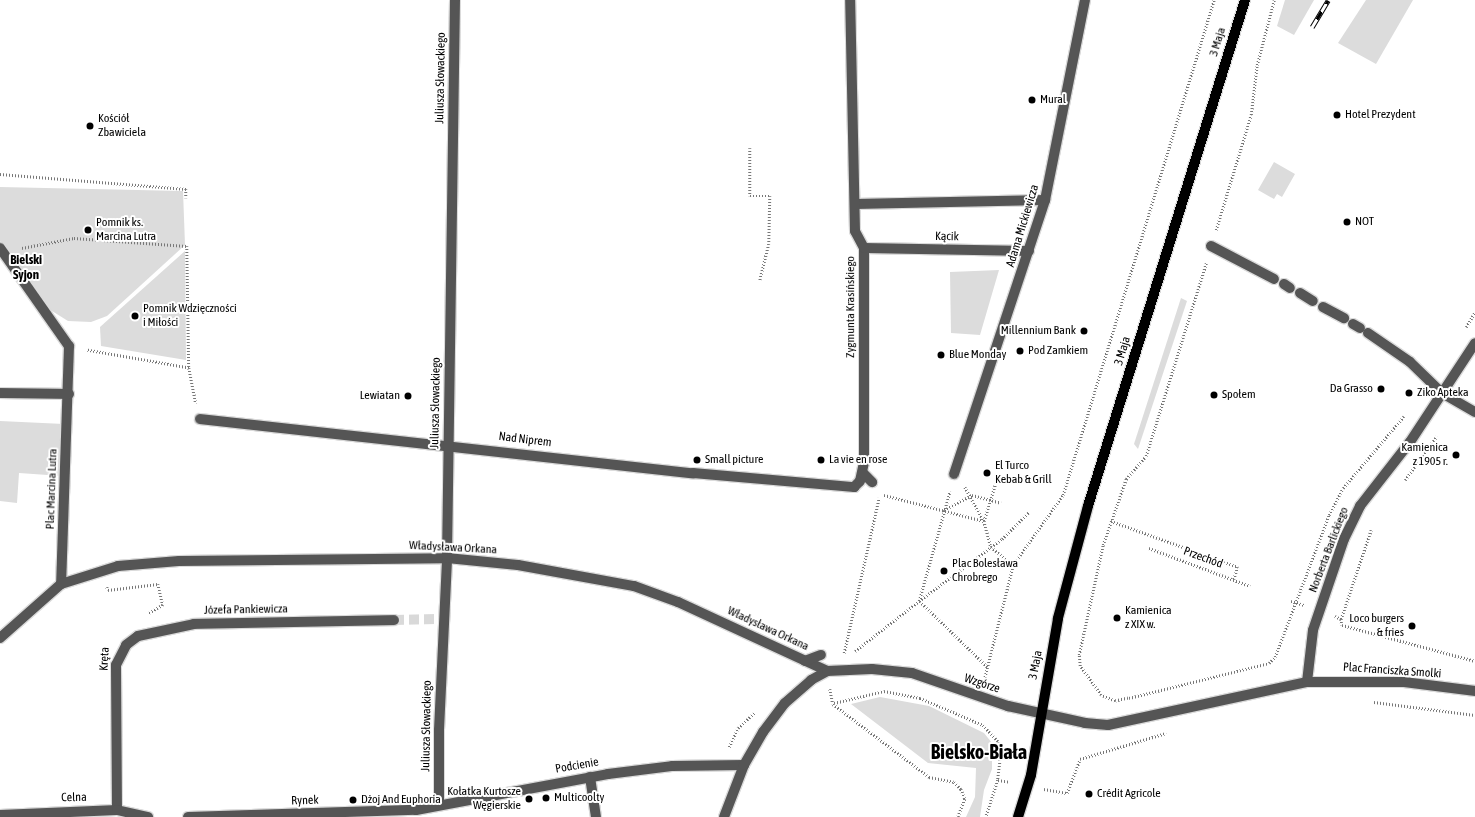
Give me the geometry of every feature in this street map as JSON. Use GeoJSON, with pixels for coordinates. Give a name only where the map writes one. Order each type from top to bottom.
{"type":"FeatureCollection","features":[{"type":"Feature","properties":{"kind":"main road","name":"3 Maja"},"geometry":{"type":"LineString","coordinates":[[1018,817],[1028,786],[1039,714],[1058,618],[1088,506],[1245,0]]}},
{"type":"Feature","properties":{"kind":"street","name":"Juliusza Słowackiego"},"geometry":{"type":"LineString","coordinates":[[439,805],[439,730],[447,558],[455,0]]}},
{"type":"Feature","properties":{"kind":"street","name":"Zygmunta Krasińskiego"},"geometry":{"type":"LineString","coordinates":[[850,0],[855,231],[864,248],[863,473]]}},
{"type":"Feature","properties":{"kind":"street","name":"Adama Mickiewicza"},"geometry":{"type":"LineString","coordinates":[[954,474],[960,452],[1045,200],[1085,0]]}},
{"type":"Feature","properties":{"kind":"street"},"geometry":{"type":"LineString","coordinates":[[855,204],[1045,200]]}},
{"type":"Feature","properties":{"kind":"street"},"geometry":{"type":"LineString","coordinates":[[1211,246],[1274,279]]}},
{"type":"Feature","properties":{"kind":"street"},"geometry":{"type":"LineString","coordinates":[[0,248],[68,346]]}},
{"type":"Feature","properties":{"kind":"street","name":"Kącik"},"geometry":{"type":"LineString","coordinates":[[864,248],[1029,251]]}},
{"type":"Feature","properties":{"kind":"street"},"geometry":{"type":"LineString","coordinates":[[1300,293],[1314,301]]}},
{"type":"Feature","properties":{"kind":"street"},"geometry":{"type":"LineString","coordinates":[[1323,307],[1344,318]]}},
{"type":"Feature","properties":{"kind":"street"},"geometry":{"type":"LineString","coordinates":[[1360,328],[1410,362],[1442,393],[1475,412]]}},
{"type":"Feature","properties":{"kind":"street","name":"Norberta Barlickiego"},"geometry":{"type":"LineString","coordinates":[[1308,682],[1310,650],[1320,610],[1360,506],[1442,393],[1475,343]]}},
{"type":"Feature","properties":{"kind":"street","name":"Plac Marcina Lutra"},"geometry":{"type":"LineString","coordinates":[[61,584],[69,394],[68,346]]}},
{"type":"Feature","properties":{"kind":"street"},"geometry":{"type":"LineString","coordinates":[[0,393],[69,394]]}},
{"type":"Feature","properties":{"kind":"street","name":"Nad Niprem"},"geometry":{"type":"LineString","coordinates":[[200,419],[448,444],[848,489],[857,484],[863,473]]}},
{"type":"Feature","properties":{"kind":"street"},"geometry":{"type":"LineString","coordinates":[[863,473],[872,482]]}},
{"type":"Feature","properties":{"kind":"street","name":"Władysława Orkana"},"geometry":{"type":"LineString","coordinates":[[61,584],[118,566],[179,561],[447,558],[518,565],[634,586],[678,602],[827,671]]}},
{"type":"Feature","properties":{"kind":"street"},"geometry":{"type":"LineString","coordinates":[[0,638],[61,584]]}},
{"type":"Feature","properties":{"kind":"street","name":"Józefa Pankiewicza"},"geometry":{"type":"LineString","coordinates":[[116,665],[126,645],[154,630],[194,624],[394,620]]}},
{"type":"Feature","properties":{"kind":"street"},"geometry":{"type":"LineString","coordinates":[[805,661],[821,655]]}},
{"type":"Feature","properties":{"kind":"street","name":"Kręta"},"geometry":{"type":"LineString","coordinates":[[116,665],[117,810]]}},
{"type":"Feature","properties":{"kind":"street","name":"Wzgórze"},"geometry":{"type":"LineString","coordinates":[[724,817],[744,765],[785,703],[811,680],[827,671],[872,669],[912,673],[978,698],[1039,714],[1108,725],[1308,682]]}},
{"type":"Feature","properties":{"kind":"street","name":"Plac Franciszka Smolki"},"geometry":{"type":"LineString","coordinates":[[1308,682],[1404,682],[1475,691]]}},
{"type":"Feature","properties":{"kind":"street","name":"Podcienie"},"geometry":{"type":"LineString","coordinates":[[417,814],[439,805],[590,777],[672,766],[744,765]]}},
{"type":"Feature","properties":{"kind":"street"},"geometry":{"type":"LineString","coordinates":[[590,777],[596,817]]}},
{"type":"Feature","properties":{"kind":"street","name":"Celna"},"geometry":{"type":"LineString","coordinates":[[0,815],[117,810],[148,817]]}},
{"type":"Feature","properties":{"kind":"street","name":"Rynek"},"geometry":{"type":"LineString","coordinates":[[188,817],[417,814]]}},
{"type":"Feature","properties":{"kind":"path"},"geometry":{"type":"LineString","coordinates":[[971,718],[987,667],[1013,565],[1062,495],[1214,0]]}},
{"type":"Feature","properties":{"kind":"path"},"geometry":{"type":"LineString","coordinates":[[1274,0],[1257,65],[1251,115],[1146,456],[1126,479],[1111,521],[1083,636],[1080,666],[1101,695],[1115,701],[1269,663],[1275,658],[1329,515],[1343,488],[1409,410]]}},
{"type":"Feature","properties":{"kind":"path"},"geometry":{"type":"LineString","coordinates":[[750,148],[750,196],[770,196],[769,244],[760,280]]}},
{"type":"Feature","properties":{"kind":"path"},"geometry":{"type":"LineString","coordinates":[[0,174],[186,189],[186,198]]}},
{"type":"Feature","properties":{"kind":"path"},"geometry":{"type":"LineString","coordinates":[[14,250],[61,239],[185,245],[189,368],[200,419]]}},
{"type":"Feature","properties":{"kind":"path"},"geometry":{"type":"LineString","coordinates":[[1461,334],[1475,312]]}},
{"type":"Feature","properties":{"kind":"path"},"geometry":{"type":"LineString","coordinates":[[68,346],[189,368]]}},
{"type":"Feature","properties":{"kind":"path"},"geometry":{"type":"LineString","coordinates":[[1400,486],[1417,468],[1439,433]]}},
{"type":"Feature","properties":{"kind":"path"},"geometry":{"type":"LineString","coordinates":[[954,474],[972,495],[984,521],[991,547],[1013,565]]}},
{"type":"Feature","properties":{"kind":"path"},"geometry":{"type":"LineString","coordinates":[[919,601],[954,474]]}},
{"type":"Feature","properties":{"kind":"path"},"geometry":{"type":"LineString","coordinates":[[984,521],[995,484]]}},
{"type":"Feature","properties":{"kind":"path"},"geometry":{"type":"LineString","coordinates":[[842,661],[879,494],[984,521]]}},
{"type":"Feature","properties":{"kind":"path"},"geometry":{"type":"LineString","coordinates":[[944,510],[972,495],[1001,503]]}},
{"type":"Feature","properties":{"kind":"path"},"geometry":{"type":"LineString","coordinates":[[827,671],[991,547],[1029,512]]}},
{"type":"Feature","properties":{"kind":"path"},"geometry":{"type":"LineString","coordinates":[[1111,521],[1238,567],[1234,579]]}},
{"type":"Feature","properties":{"kind":"path"},"geometry":{"type":"LineString","coordinates":[[1372,526],[1341,618],[1342,625],[1475,661]]}},
{"type":"Feature","properties":{"kind":"path","name":"Przechód"},"geometry":{"type":"LineString","coordinates":[[1149,548],[1250,586]]}},
{"type":"Feature","properties":{"kind":"path"},"geometry":{"type":"LineString","coordinates":[[108,590],[158,584],[162,605],[142,618]]}},
{"type":"Feature","properties":{"kind":"path"},"geometry":{"type":"LineString","coordinates":[[919,601],[987,667]]}},
{"type":"Feature","properties":{"kind":"path"},"geometry":{"type":"LineString","coordinates":[[1291,601],[1341,618]]}},
{"type":"Feature","properties":{"kind":"path"},"geometry":{"type":"LineString","coordinates":[[958,817],[965,799],[961,789],[954,782],[929,776],[833,704],[884,692],[920,698],[971,718],[992,732],[999,742],[998,780],[986,817]]}},
{"type":"Feature","properties":{"kind":"path"},"geometry":{"type":"LineString","coordinates":[[1128,698],[1130,704]]}},
{"type":"Feature","properties":{"kind":"path"},"geometry":{"type":"LineString","coordinates":[[1372,702],[1475,715]]}},
{"type":"Feature","properties":{"kind":"path"},"geometry":{"type":"LineString","coordinates":[[726,753],[738,728],[752,712]]}},
{"type":"Feature","properties":{"kind":"path"},"geometry":{"type":"LineString","coordinates":[[998,780],[1067,793],[1080,759],[1172,731]]}},
{"type":"Feature","properties":{"kind":"shaded area"},"geometry":{"type":"Polygon","coordinates":[[[1285,0],[1314,0],[1294,35],[1277,26],[1285,0]]]}},
{"type":"Feature","properties":{"kind":"shaded area"},"geometry":{"type":"Polygon","coordinates":[[[1366,0],[1413,0],[1376,64],[1338,43],[1366,0]]]}},
{"type":"Feature","properties":{"kind":"shaded area"},"geometry":{"type":"Polygon","coordinates":[[[1274,162],[1295,174],[1282,197],[1277,194],[1274,199],[1258,190],[1274,162]]]}},
{"type":"Feature","properties":{"kind":"shaded area"},"geometry":{"type":"Polygon","coordinates":[[[0,187],[183,191],[185,245],[107,316],[91,322],[68,321],[44,306],[0,241],[0,187]]]}},
{"type":"Feature","properties":{"kind":"shaded area"},"geometry":{"type":"Polygon","coordinates":[[[185,251],[186,360],[101,346],[100,327],[185,251]]]}},
{"type":"Feature","properties":{"kind":"shaded area"},"geometry":{"type":"Polygon","coordinates":[[[999,270],[980,335],[951,333],[950,272],[999,270]]]}},
{"type":"Feature","properties":{"kind":"shaded area"},"geometry":{"type":"Polygon","coordinates":[[[1181,298],[1187,301],[1138,449],[1134,444],[1181,298]]]}},
{"type":"Feature","properties":{"kind":"shaded area"},"geometry":{"type":"Polygon","coordinates":[[[0,421],[64,424],[62,476],[19,473],[17,503],[0,501],[0,421]]]}},
{"type":"Feature","properties":{"kind":"shaded area"},"geometry":{"type":"Polygon","coordinates":[[[880,697],[929,706],[984,733],[992,743],[992,769],[984,790],[980,817],[966,817],[975,797],[976,768],[928,763],[851,704],[880,697]]]}},
{"type":"Feature","properties":{"kind":"tunnel"},"geometry":{"type":"LineString","coordinates":[[394,620],[436,619]]}},
{"type":"Feature","properties":{"kind":"railway"},"geometry":{"type":"LineString","coordinates":[[1312,27],[1328,0]]}},
{"type":"Feature","properties":{"kind":"place","name":"Mural"},"geometry":{"type":"Point","coordinates":[1032,100]}},
{"type":"Feature","properties":{"kind":"place","name":"Hotel Prezydent"},"geometry":{"type":"Point","coordinates":[1337,115]}},
{"type":"Feature","properties":{"kind":"place","name":"Kościół Zbawiciela"},"geometry":{"type":"Point","coordinates":[90,126]}},
{"type":"Feature","properties":{"kind":"place","name":"NOT"},"geometry":{"type":"Point","coordinates":[1347,222]}},
{"type":"Feature","properties":{"kind":"place","name":"Pomnik ks. Marcina Lutra"},"geometry":{"type":"Point","coordinates":[88,230]}},
{"type":"Feature","properties":{"kind":"place","name":"Pomnik Wdzięczności i Miłości"},"geometry":{"type":"Point","coordinates":[135,316]}},
{"type":"Feature","properties":{"kind":"place","name":"Millennium Bank"},"geometry":{"type":"Point","coordinates":[1084,331]}},
{"type":"Feature","properties":{"kind":"place","name":"Pod Zamkiem"},"geometry":{"type":"Point","coordinates":[1020,351]}},
{"type":"Feature","properties":{"kind":"place","name":"Blue Monday"},"geometry":{"type":"Point","coordinates":[941,355]}},
{"type":"Feature","properties":{"kind":"place","name":"Da Grasso"},"geometry":{"type":"Point","coordinates":[1381,389]}},
{"type":"Feature","properties":{"kind":"place","name":"Ziko Apteka"},"geometry":{"type":"Point","coordinates":[1409,393]}},
{"type":"Feature","properties":{"kind":"place","name":"Społem"},"geometry":{"type":"Point","coordinates":[1214,395]}},
{"type":"Feature","properties":{"kind":"place","name":"Lewiatan"},"geometry":{"type":"Point","coordinates":[408,396]}},
{"type":"Feature","properties":{"kind":"place","name":"Kamienica z 1905 r."},"geometry":{"type":"Point","coordinates":[1456,455]}},
{"type":"Feature","properties":{"kind":"place","name":"Small picture"},"geometry":{"type":"Point","coordinates":[697,460]}},
{"type":"Feature","properties":{"kind":"place","name":"La vie en rose"},"geometry":{"type":"Point","coordinates":[821,460]}},
{"type":"Feature","properties":{"kind":"place","name":"El Turco Kebab & Grill"},"geometry":{"type":"Point","coordinates":[987,473]}},
{"type":"Feature","properties":{"kind":"place","name":"Plac Bolesława Chrobrego"},"geometry":{"type":"Point","coordinates":[944,571]}},
{"type":"Feature","properties":{"kind":"place","name":"Kamienica z XIX w."},"geometry":{"type":"Point","coordinates":[1117,618]}},
{"type":"Feature","properties":{"kind":"place","name":"Loco burgers & fries"},"geometry":{"type":"Point","coordinates":[1412,626]}},
{"type":"Feature","properties":{"kind":"place","name":"Crédit Agricole"},"geometry":{"type":"Point","coordinates":[1089,794]}},
{"type":"Feature","properties":{"kind":"place","name":"Multicoolty"},"geometry":{"type":"Point","coordinates":[546,798]}},
{"type":"Feature","properties":{"kind":"place","name":"Kołatka Kurtosze Węgierskie"},"geometry":{"type":"Point","coordinates":[529,799]}},
{"type":"Feature","properties":{"kind":"place","name":"Dżoj And Euphoria"},"geometry":{"type":"Point","coordinates":[353,800]}},
{"type":"Feature","properties":{"kind":"district","name":"Bielski Syjon"},"geometry":{"type":"Point","coordinates":[26,268]}},
{"type":"Feature","properties":{"kind":"district","name":"Bielsko-Biała"},"geometry":{"type":"Point","coordinates":[979,751]}}]}
